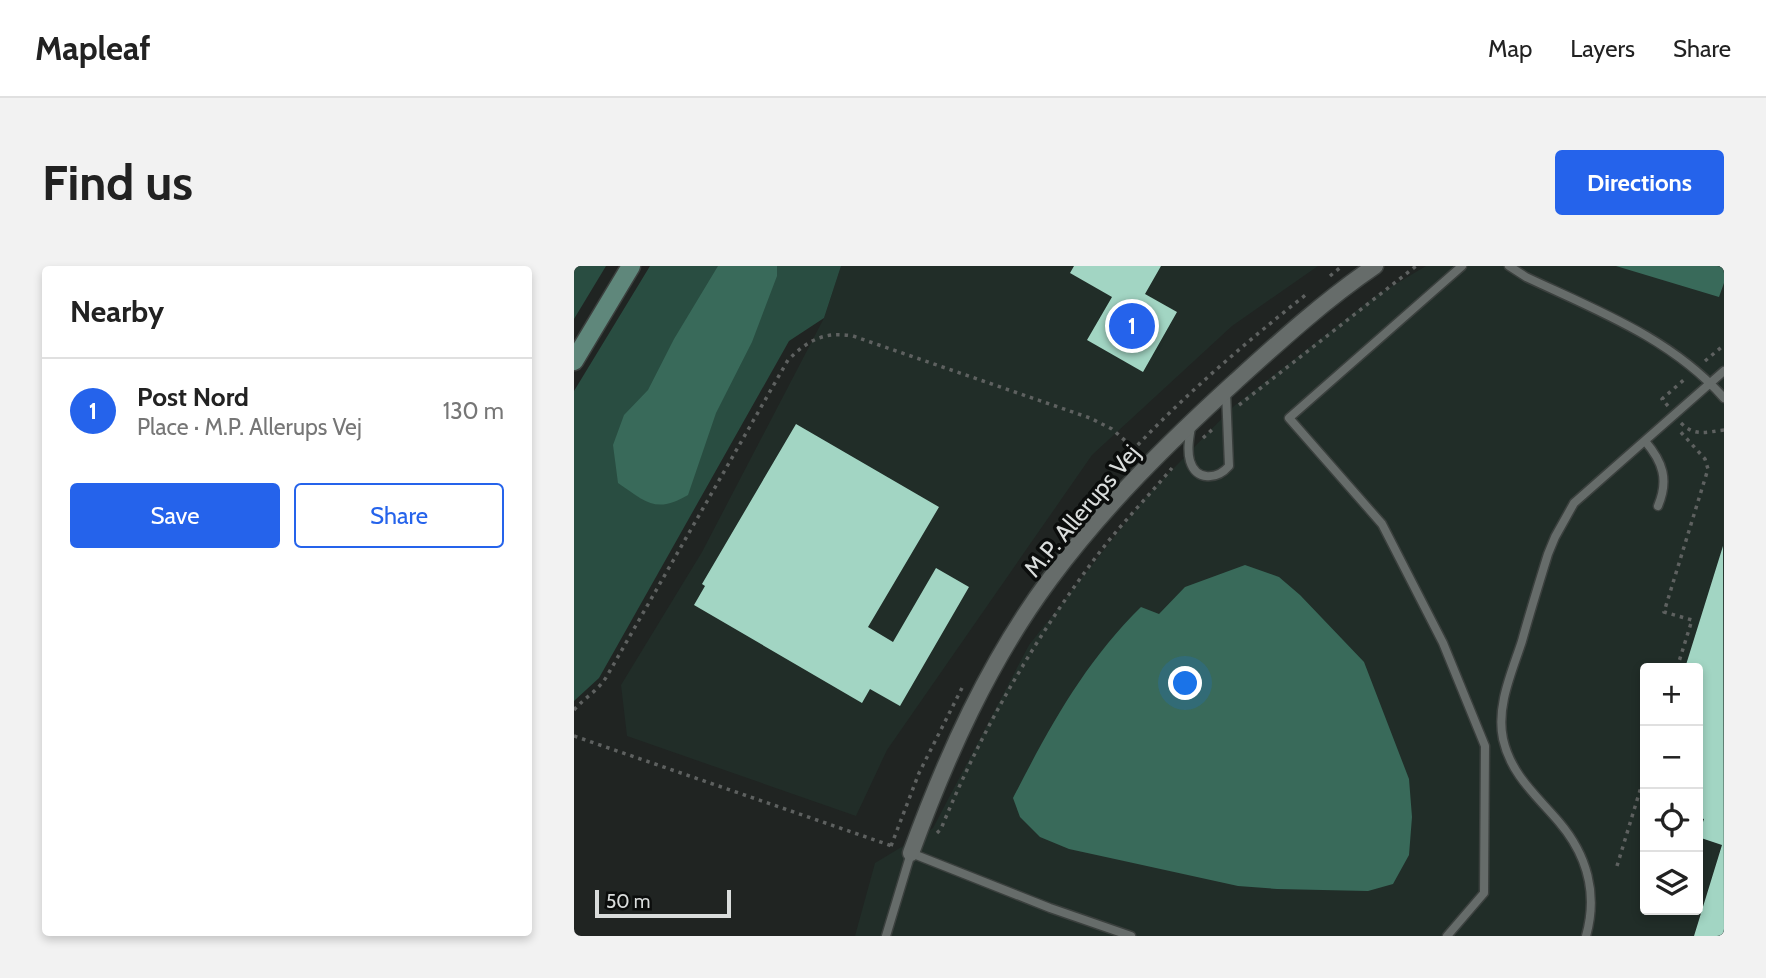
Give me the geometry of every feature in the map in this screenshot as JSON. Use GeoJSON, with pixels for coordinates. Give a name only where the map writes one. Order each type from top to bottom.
{"type":"FeatureCollection","features":[{"type":"Feature","properties":{"kind":"main road"},"geometry":{"type":"LineString","coordinates":[[574,361],[631,266]]}},
{"type":"Feature","properties":{"kind":"street","name":"M.P. Allerups Vej"},"geometry":{"type":"LineString","coordinates":[[911,853],[951,752],[1007,645],[1050,580],[1106,509],[1226,390],[1349,284],[1375,266]]}},
{"type":"Feature","properties":{"kind":"lane"},"geometry":{"type":"LineString","coordinates":[[1447,936],[1484,893],[1485,747],[1443,643],[1382,524],[1289,418],[1462,266]]}},
{"type":"Feature","properties":{"kind":"lane"},"geometry":{"type":"LineString","coordinates":[[1509,266],[1526,277],[1643,332],[1711,383],[1724,398]]}},
{"type":"Feature","properties":{"kind":"lane"},"geometry":{"type":"LineString","coordinates":[[1587,936],[1592,902],[1588,871],[1577,846],[1524,784],[1510,761],[1503,740],[1502,708],[1548,554],[1574,503],[1724,371]]}},
{"type":"Feature","properties":{"kind":"lane"},"geometry":{"type":"LineString","coordinates":[[1193,421],[1189,451],[1191,464],[1200,475],[1210,477],[1223,473],[1228,466],[1226,390]]}},
{"type":"Feature","properties":{"kind":"lane"},"geometry":{"type":"LineString","coordinates":[[1645,441],[1663,473],[1664,492],[1658,506]]}},
{"type":"Feature","properties":{"kind":"lane"},"geometry":{"type":"LineString","coordinates":[[886,936],[911,853],[1131,936]]}},
{"type":"Feature","properties":{"kind":"path"},"geometry":{"type":"LineString","coordinates":[[574,736],[911,853],[941,829],[954,797],[1014,677],[1096,556],[1176,463],[1250,395],[1416,266]]}},
{"type":"Feature","properties":{"kind":"path"},"geometry":{"type":"LineString","coordinates":[[574,710],[580,702],[599,690],[789,360],[820,336],[853,336],[1090,418],[1112,429],[1135,448]]}},
{"type":"Feature","properties":{"kind":"path"},"geometry":{"type":"LineString","coordinates":[[1675,414],[1692,432],[1707,434],[1724,430]]}},
{"type":"Feature","properties":{"kind":"path"},"geometry":{"type":"LineString","coordinates":[[1675,414],[1675,426],[1705,459],[1708,469],[1664,612],[1692,620],[1679,663]]}},
{"type":"Feature","properties":{"kind":"path"},"geometry":{"type":"LineString","coordinates":[[1617,866],[1640,789]]}},
{"type":"Feature","properties":{"kind":"shaded area"},"geometry":{"type":"Polygon","coordinates":[[[574,266],[606,266],[574,319],[574,266]]]}},
{"type":"Feature","properties":{"kind":"shaded area"},"geometry":{"type":"Polygon","coordinates":[[[650,266],[841,266],[824,318],[789,341],[599,678],[574,701],[574,391],[650,266]]]}},
{"type":"Feature","properties":{"kind":"shaded area"},"geometry":{"type":"Polygon","coordinates":[[[718,266],[777,266],[777,276],[752,342],[716,413],[688,495],[659,505],[636,496],[618,483],[613,445],[624,415],[648,390],[674,339],[718,266]]]}},
{"type":"Feature","properties":{"kind":"shaded area"},"geometry":{"type":"Polygon","coordinates":[[[841,266],[1318,266],[1232,326],[1092,455],[887,750],[856,816],[627,736],[621,685],[702,552],[824,318],[841,266]]]}},
{"type":"Feature","properties":{"kind":"shaded area"},"geometry":{"type":"Polygon","coordinates":[[[1426,266],[1724,266],[1724,936],[855,936],[875,863],[933,828],[1029,645],[1145,498],[1234,406],[1374,297],[1426,266]]]}},
{"type":"Feature","properties":{"kind":"shaded area"},"geometry":{"type":"Polygon","coordinates":[[[1616,266],[1724,266],[1724,283],[1719,297],[1616,266]]]}},
{"type":"Feature","properties":{"kind":"shaded area"},"geometry":{"type":"Polygon","coordinates":[[[1245,565],[1279,577],[1300,595],[1364,662],[1409,779],[1412,817],[1409,855],[1393,884],[1368,891],[1238,886],[1069,849],[1040,837],[1020,817],[1013,798],[1026,772],[1069,697],[1121,628],[1141,607],[1159,614],[1185,587],[1245,565]]]}},
{"type":"Feature","properties":{"kind":"building"},"geometry":{"type":"Polygon","coordinates":[[[1074,266],[1161,266],[1145,294],[1177,312],[1143,372],[1087,340],[1112,297],[1070,273],[1074,266]]]}},
{"type":"Feature","properties":{"kind":"building"},"geometry":{"type":"Polygon","coordinates":[[[796,424],[939,507],[868,627],[893,642],[936,568],[969,587],[900,706],[870,689],[862,703],[694,605],[705,586],[702,584],[796,424]]]}},
{"type":"Feature","properties":{"kind":"building"},"geometry":{"type":"Polygon","coordinates":[[[1723,546],[1724,936],[1694,936],[1700,915],[1703,915],[1703,907],[1722,845],[1703,839],[1703,663],[1687,663],[1723,546]]]}},
{"type":"Feature","properties":{"kind":"place","name":"Post Nord"},"geometry":{"type":"Point","coordinates":[1132,326]}}]}
